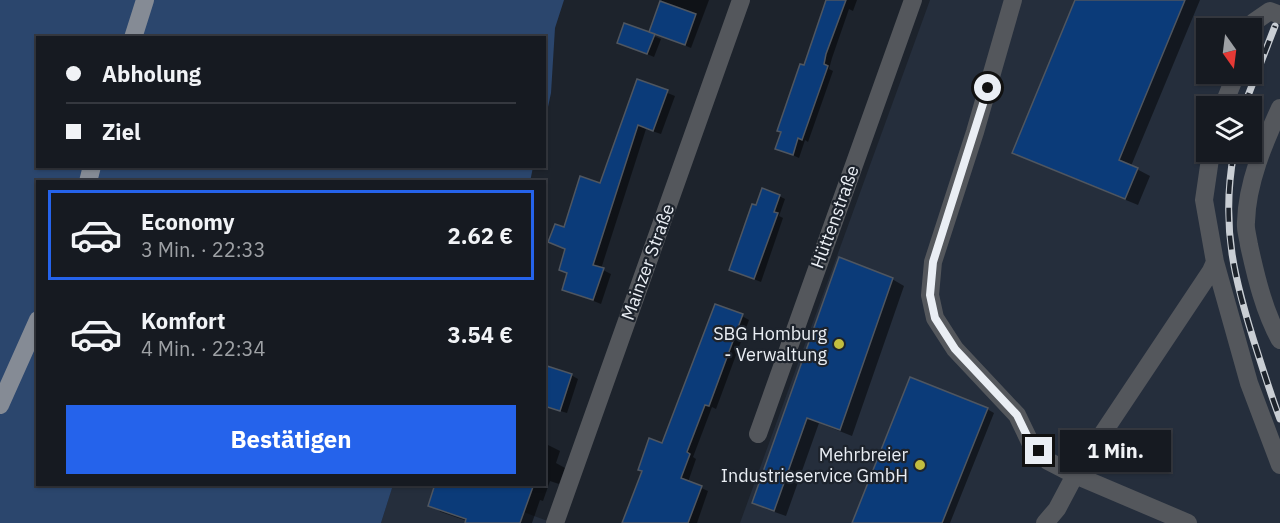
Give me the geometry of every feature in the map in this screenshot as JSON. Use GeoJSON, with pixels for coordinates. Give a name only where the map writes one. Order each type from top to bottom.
{"type":"FeatureCollection","features":[{"type":"Feature","properties":{"kind":"main road"},"geometry":{"type":"LineString","coordinates":[[123,36],[131,0]]}},
{"type":"Feature","properties":{"kind":"main road"},"geometry":{"type":"LineString","coordinates":[[134,36],[144,0]]}},
{"type":"Feature","properties":{"kind":"main road"},"geometry":{"type":"LineString","coordinates":[[0,405],[36,324]]}},
{"type":"Feature","properties":{"kind":"street","name":"Mainzer Straße"},"geometry":{"type":"LineString","coordinates":[[555,523],[741,0]]}},
{"type":"Feature","properties":{"kind":"street","name":"Hüttenstraße"},"geometry":{"type":"LineString","coordinates":[[758,434],[913,0]]}},
{"type":"Feature","properties":{"kind":"street"},"geometry":{"type":"LineString","coordinates":[[1013,0],[975,132],[933,262],[930,295],[935,318],[955,349],[1017,415],[1030,442],[1048,461],[1075,475],[1188,523]]}},
{"type":"Feature","properties":{"kind":"street"},"geometry":{"type":"LineString","coordinates":[[1260,18],[1270,11],[1280,15]]}},
{"type":"Feature","properties":{"kind":"street"},"geometry":{"type":"LineString","coordinates":[[1280,108],[1267,137],[1250,190],[1245,223],[1255,272],[1280,340]]}},
{"type":"Feature","properties":{"kind":"street"},"geometry":{"type":"LineString","coordinates":[[1210,162],[1204,200],[1215,262],[1248,382],[1280,465]]}},
{"type":"Feature","properties":{"kind":"street"},"geometry":{"type":"LineString","coordinates":[[1045,523],[1057,509],[1075,475],[1211,272],[1215,262]]}},
{"type":"Feature","properties":{"kind":"shaded area"},"geometry":{"type":"Polygon","coordinates":[[[0,0],[564,0],[555,28],[551,93],[546,116],[546,36],[36,36],[36,168],[533,168],[530,180],[36,180],[36,486],[393,486],[381,523],[0,523],[0,0]]]}},
{"type":"Feature","properties":{"kind":"shaded area"},"geometry":{"type":"Polygon","coordinates":[[[930,0],[1280,0],[1280,523],[740,523],[930,0]]]}},
{"type":"Feature","properties":{"kind":"shaded area"},"geometry":{"type":"Polygon","coordinates":[[[392,486],[454,486],[553,523],[381,523],[392,486]]]}},
{"type":"Feature","properties":{"kind":"building"},"geometry":{"type":"Polygon","coordinates":[[[826,0],[846,0],[826,54],[824,64],[828,66],[802,140],[798,138],[793,155],[775,149],[781,132],[777,131],[800,64],[804,65],[826,0]]]}},
{"type":"Feature","properties":{"kind":"building"},"geometry":{"type":"Polygon","coordinates":[[[1075,0],[1185,0],[1119,160],[1138,168],[1125,199],[1012,153],[1075,0]]]}},
{"type":"Feature","properties":{"kind":"building"},"geometry":{"type":"Polygon","coordinates":[[[660,1],[696,14],[685,45],[649,32],[660,1]]]}},
{"type":"Feature","properties":{"kind":"building"},"geometry":{"type":"Polygon","coordinates":[[[624,23],[655,34],[647,54],[617,43],[624,23]]]}},
{"type":"Feature","properties":{"kind":"building"},"geometry":{"type":"Polygon","coordinates":[[[637,79],[668,90],[653,131],[638,125],[593,265],[604,268],[593,300],[562,290],[567,273],[559,270],[565,249],[548,242],[555,224],[564,227],[580,176],[600,183],[637,79]]]}},
{"type":"Feature","properties":{"kind":"building"},"geometry":{"type":"Polygon","coordinates":[[[762,188],[780,195],[774,212],[778,213],[754,279],[729,270],[752,204],[756,205],[762,188]]]}},
{"type":"Feature","properties":{"kind":"building","name":"SBG Homburg - Verwaltung"},"geometry":{"type":"Polygon","coordinates":[[[839,257],[893,278],[840,430],[807,418],[774,511],[752,503],[839,257]]]}},
{"type":"Feature","properties":{"kind":"building"},"geometry":{"type":"Polygon","coordinates":[[[715,304],[743,314],[709,406],[705,405],[687,452],[690,454],[681,478],[702,486],[688,523],[622,523],[642,471],[638,470],[649,438],[662,443],[715,304]]]}},
{"type":"Feature","properties":{"kind":"building"},"geometry":{"type":"Polygon","coordinates":[[[546,366],[572,374],[560,411],[546,407],[546,366]]]}},
{"type":"Feature","properties":{"kind":"building","name":"Mehrbreier Industrieservice GmbH"},"geometry":{"type":"Polygon","coordinates":[[[910,377],[988,408],[942,523],[852,523],[910,377]]]}},
{"type":"Feature","properties":{"kind":"building"},"geometry":{"type":"Polygon","coordinates":[[[434,486],[533,486],[520,523],[465,523],[466,519],[428,506],[434,486]]]}},
{"type":"Feature","properties":{"kind":"railway"},"geometry":{"type":"LineString","coordinates":[[1248,96],[1275,26]]}},
{"type":"Feature","properties":{"kind":"railway"},"geometry":{"type":"LineString","coordinates":[[1233,162],[1229,205],[1232,255],[1250,328],[1280,419]]}},
{"type":"Feature","properties":{"kind":"place","name":"SBG Homburg - Verwaltung"},"geometry":{"type":"Point","coordinates":[839,344]}},
{"type":"Feature","properties":{"kind":"place","name":"Mehrbreier Industrieservice GmbH"},"geometry":{"type":"Point","coordinates":[920,465]}},
{"type":"Feature","properties":{"kind":"route"},"geometry":{"type":"LineString","coordinates":[[988,88],[933,262],[930,295],[935,318],[955,349],[1017,415],[1030,442],[1039,451]]}}]}
